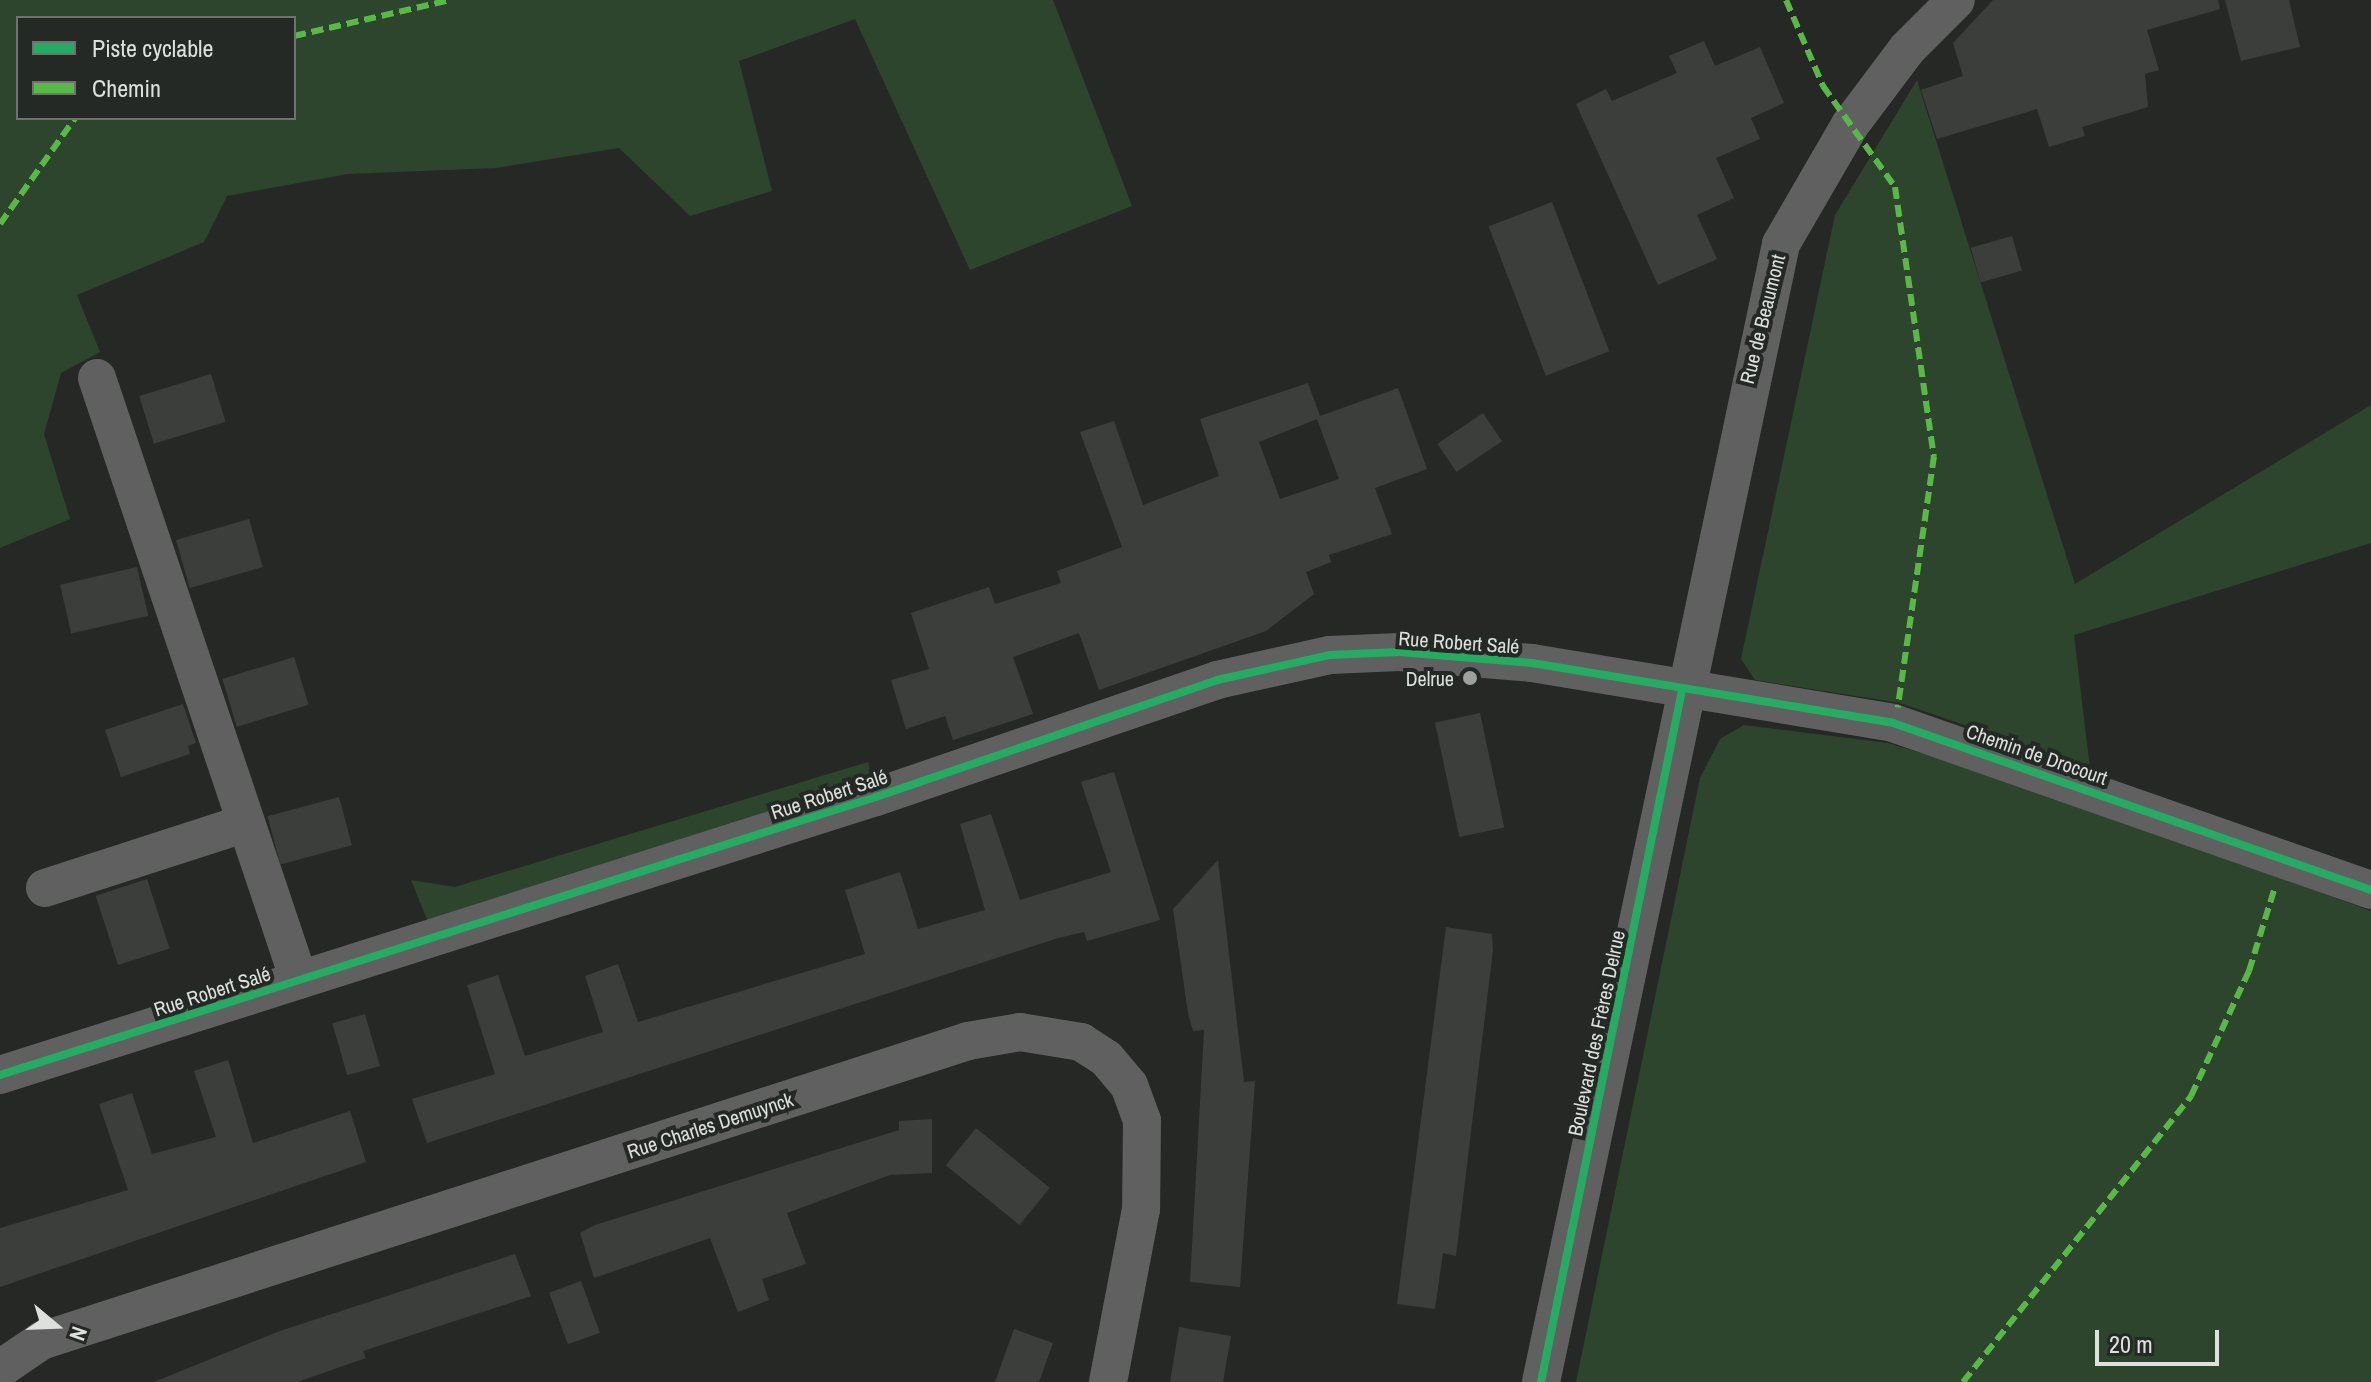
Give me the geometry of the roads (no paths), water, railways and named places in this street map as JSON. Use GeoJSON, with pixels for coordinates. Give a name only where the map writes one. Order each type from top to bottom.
{"type":"FeatureCollection","features":[{"type":"Feature","properties":{"kind":"street","name":"Rue de Beaumont"},"geometry":{"type":"LineString","coordinates":[[1682,690],[1781,244],[1850,125],[1907,49],[1956,0]]}},
{"type":"Feature","properties":{"kind":"street"},"geometry":{"type":"LineString","coordinates":[[97,378],[299,980]]}},
{"type":"Feature","properties":{"kind":"street","name":"Rue Robert Salé"},"geometry":{"type":"LineString","coordinates":[[0,1075],[1280,663],[1399,652],[1465,655],[1682,690]]}},
{"type":"Feature","properties":{"kind":"street","name":"Chemin de Drocourt"},"geometry":{"type":"LineString","coordinates":[[1682,690],[1893,723],[2371,890]]}},
{"type":"Feature","properties":{"kind":"street","name":"Boulevard des Frères Delrue"},"geometry":{"type":"LineString","coordinates":[[1541,1382],[1682,690]]}},
{"type":"Feature","properties":{"kind":"street"},"geometry":{"type":"LineString","coordinates":[[45,888],[246,823]]}},
{"type":"Feature","properties":{"kind":"street","name":"Rue Charles Demuynck"},"geometry":{"type":"LineString","coordinates":[[0,1369],[41,1341],[968,1041],[1020,1032],[1081,1042],[1106,1058],[1129,1085],[1142,1120],[1141,1209],[1108,1382]]}},
{"type":"Feature","properties":{"kind":"place","name":"Delrue"},"geometry":{"type":"Point","coordinates":[1470,678]}}]}
